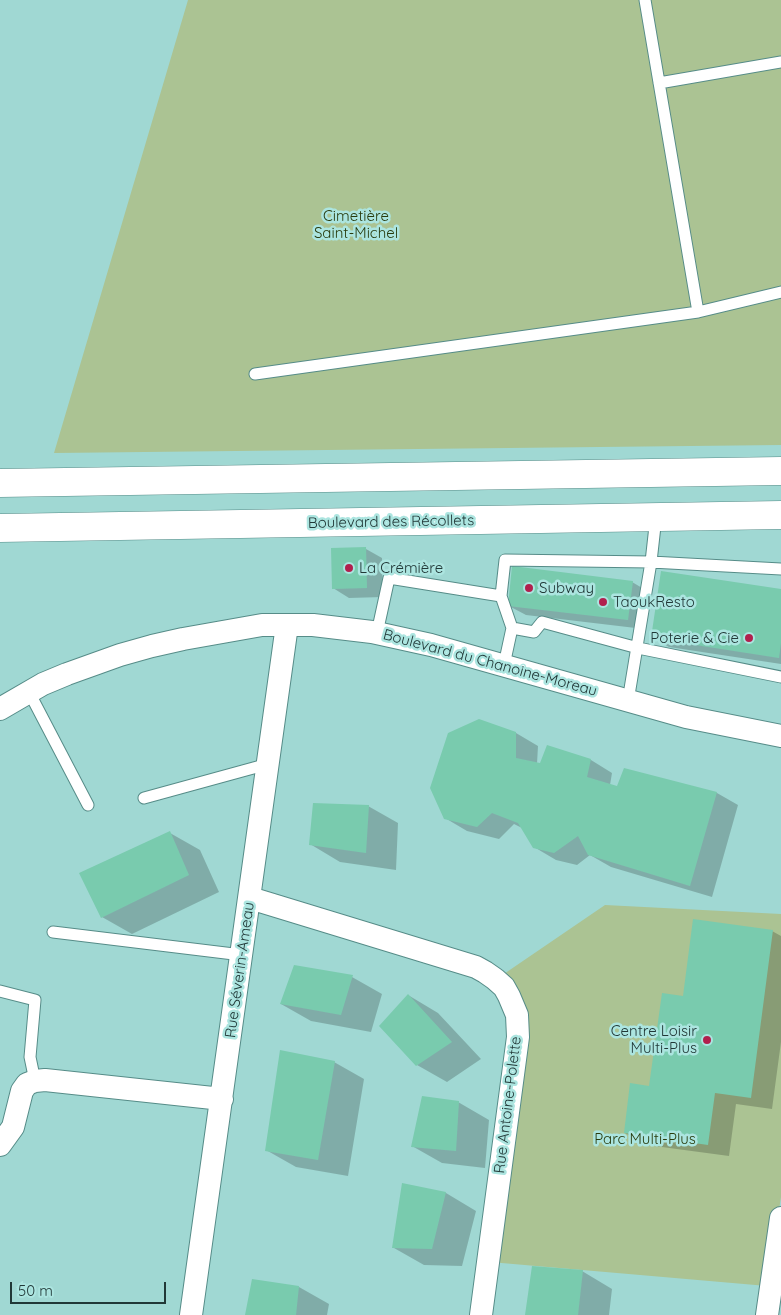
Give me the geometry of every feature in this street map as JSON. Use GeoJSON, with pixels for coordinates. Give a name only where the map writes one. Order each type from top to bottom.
{"type":"FeatureCollection","features":[{"type":"Feature","properties":{"kind":"main road"},"geometry":{"type":"LineString","coordinates":[[0,484],[781,472]]}},
{"type":"Feature","properties":{"kind":"main road","name":"Boulevard des Récollets"},"geometry":{"type":"LineString","coordinates":[[0,528],[781,515]]}},
{"type":"Feature","properties":{"kind":"street","name":"Boulevard du Chanoine-Moreau"},"geometry":{"type":"LineString","coordinates":[[0,709],[28,692],[74,672],[120,655],[152,646],[262,625],[331,626],[377,633],[431,645],[686,717],[781,736]]}},
{"type":"Feature","properties":{"kind":"street","name":"Rue Séverin-Ameau"},"geometry":{"type":"LineString","coordinates":[[191,1315],[287,625]]}},
{"type":"Feature","properties":{"kind":"street","name":"Rue Antoine-Polette"},"geometry":{"type":"LineString","coordinates":[[250,898],[476,967],[495,979],[504,987],[509,996],[517,1015],[518,1037],[481,1315]]}},
{"type":"Feature","properties":{"kind":"street"},"geometry":{"type":"LineString","coordinates":[[0,1145],[12,1127],[22,1091],[28,1084],[35,1081],[45,1080],[222,1099]]}},
{"type":"Feature","properties":{"kind":"street"},"geometry":{"type":"LineString","coordinates":[[768,1315],[781,1218]]}},
{"type":"Feature","properties":{"kind":"lane"},"geometry":{"type":"LineString","coordinates":[[645,0],[698,312]]}},
{"type":"Feature","properties":{"kind":"lane"},"geometry":{"type":"LineString","coordinates":[[659,83],[781,62]]}},
{"type":"Feature","properties":{"kind":"lane"},"geometry":{"type":"LineString","coordinates":[[255,374],[698,312],[781,292]]}},
{"type":"Feature","properties":{"kind":"lane"},"geometry":{"type":"LineString","coordinates":[[628,701],[652,562],[656,517]]}},
{"type":"Feature","properties":{"kind":"lane"},"geometry":{"type":"LineString","coordinates":[[504,665],[512,628],[501,596],[505,560],[652,562],[781,569]]}},
{"type":"Feature","properties":{"kind":"lane"},"geometry":{"type":"LineString","coordinates":[[377,633],[389,578],[501,596]]}},
{"type":"Feature","properties":{"kind":"lane"},"geometry":{"type":"LineString","coordinates":[[512,628],[534,632],[542,622],[638,648],[781,677]]}},
{"type":"Feature","properties":{"kind":"lane"},"geometry":{"type":"LineString","coordinates":[[28,692],[88,805]]}},
{"type":"Feature","properties":{"kind":"lane"},"geometry":{"type":"LineString","coordinates":[[144,798],[268,764]]}},
{"type":"Feature","properties":{"kind":"lane"},"geometry":{"type":"LineString","coordinates":[[54,932],[242,955]]}},
{"type":"Feature","properties":{"kind":"lane"},"geometry":{"type":"LineString","coordinates":[[0,991],[34,1000],[30,1057],[35,1081]]}},
{"type":"Feature","properties":{"kind":"green space","name":"Cimetière Saint-Michel"},"geometry":{"type":"Polygon","coordinates":[[[188,0],[781,0],[781,445],[54,453],[188,0]]]}},
{"type":"Feature","properties":{"kind":"green space","name":"Parc Multi-Plus"},"geometry":{"type":"Polygon","coordinates":[[[605,905],[781,914],[781,1197],[767,1286],[490,1262],[522,1038],[498,978],[605,905]]]}},
{"type":"Feature","properties":{"kind":"building"},"geometry":{"type":"Polygon","coordinates":[[[366,547],[367,588],[332,589],[331,548],[366,547]]]}},
{"type":"Feature","properties":{"kind":"building"},"geometry":{"type":"Polygon","coordinates":[[[512,566],[633,581],[628,620],[508,606],[512,566]]]}},
{"type":"Feature","properties":{"kind":"building"},"geometry":{"type":"Polygon","coordinates":[[[661,571],[781,589],[781,643],[779,658],[651,638],[661,571]]]}},
{"type":"Feature","properties":{"kind":"building"},"geometry":{"type":"Polygon","coordinates":[[[479,719],[516,732],[516,758],[540,763],[547,745],[591,759],[587,777],[617,786],[624,768],[717,792],[690,886],[588,855],[578,836],[554,853],[533,848],[518,823],[492,813],[477,827],[444,819],[430,788],[448,733],[479,719]]]}},
{"type":"Feature","properties":{"kind":"building"},"geometry":{"type":"Polygon","coordinates":[[[313,803],[369,805],[366,853],[309,845],[313,803]]]}},
{"type":"Feature","properties":{"kind":"building"},"geometry":{"type":"Polygon","coordinates":[[[170,831],[189,875],[101,918],[79,873],[170,831]]]}},
{"type":"Feature","properties":{"kind":"building","name":"Centre Loisir Multi-Plus"},"geometry":{"type":"Polygon","coordinates":[[[693,919],[773,930],[751,1098],[715,1093],[708,1145],[624,1133],[630,1083],[649,1086],[662,993],[683,996],[693,919]]]}},
{"type":"Feature","properties":{"kind":"building"},"geometry":{"type":"Polygon","coordinates":[[[294,965],[353,975],[341,1015],[280,1004],[294,965]]]}},
{"type":"Feature","properties":{"kind":"building"},"geometry":{"type":"Polygon","coordinates":[[[408,994],[452,1042],[416,1066],[379,1026],[408,994]]]}},
{"type":"Feature","properties":{"kind":"building"},"geometry":{"type":"Polygon","coordinates":[[[280,1050],[335,1061],[318,1160],[265,1151],[280,1050]]]}},
{"type":"Feature","properties":{"kind":"building"},"geometry":{"type":"Polygon","coordinates":[[[422,1096],[459,1101],[456,1151],[411,1147],[422,1096]]]}},
{"type":"Feature","properties":{"kind":"building"},"geometry":{"type":"Polygon","coordinates":[[[402,1183],[446,1192],[432,1249],[392,1248],[402,1183]]]}},
{"type":"Feature","properties":{"kind":"building"},"geometry":{"type":"Polygon","coordinates":[[[532,1266],[583,1270],[578,1315],[525,1315],[532,1266]]]}},
{"type":"Feature","properties":{"kind":"building"},"geometry":{"type":"Polygon","coordinates":[[[252,1279],[299,1286],[296,1315],[245,1315],[252,1279]]]}},
{"type":"Feature","properties":{"kind":"place","name":"La Crémière"},"geometry":{"type":"Point","coordinates":[349,568]}},
{"type":"Feature","properties":{"kind":"place","name":"Subway"},"geometry":{"type":"Point","coordinates":[529,588]}},
{"type":"Feature","properties":{"kind":"place","name":"TaoukResto"},"geometry":{"type":"Point","coordinates":[603,602]}},
{"type":"Feature","properties":{"kind":"place","name":"Poterie & Cie"},"geometry":{"type":"Point","coordinates":[749,638]}},
{"type":"Feature","properties":{"kind":"place","name":"Centre Loisir Multi-Plus"},"geometry":{"type":"Point","coordinates":[707,1040]}}]}
